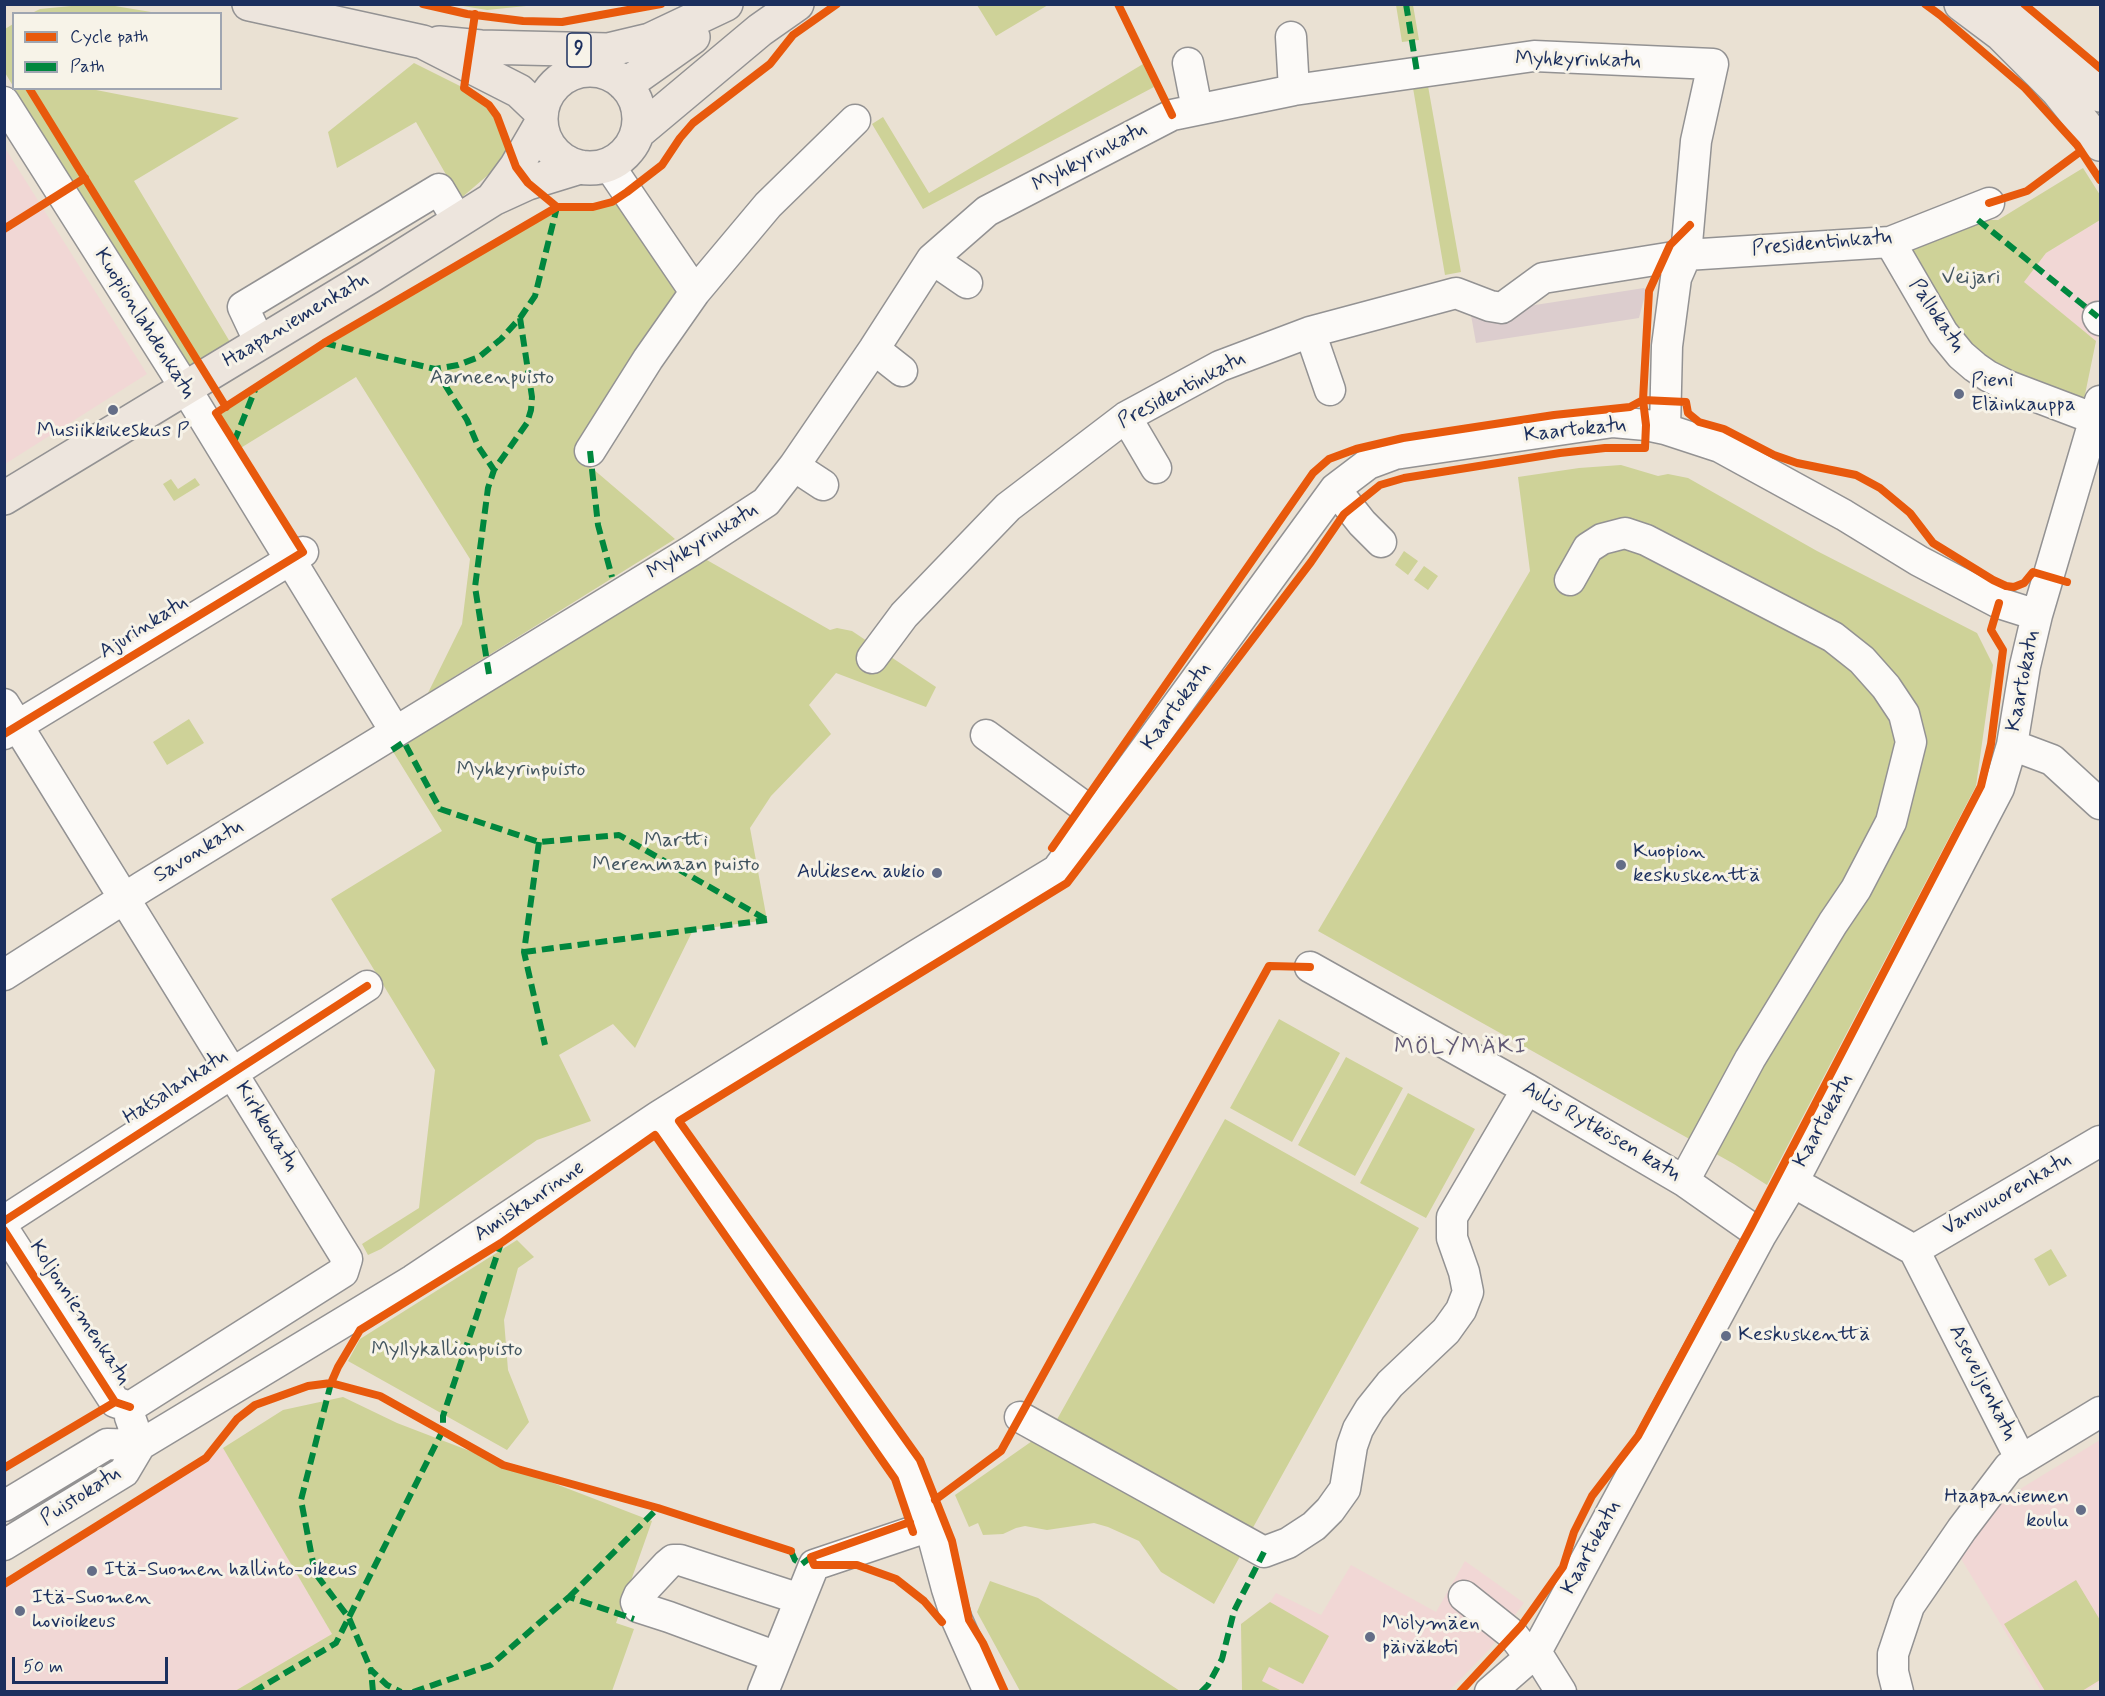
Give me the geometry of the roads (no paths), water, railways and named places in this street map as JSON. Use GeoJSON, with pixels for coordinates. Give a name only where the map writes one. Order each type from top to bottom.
{"type":"FeatureCollection","features":[{"type":"Feature","properties":{"kind":"main road","name":"9"},"geometry":{"type":"LineString","coordinates":[[249,4],[423,42],[481,47],[608,50],[650,40],[726,4]]}},
{"type":"Feature","properties":{"kind":"main road"},"geometry":{"type":"LineString","coordinates":[[594,166],[624,154],[637,133],[638,111],[635,99],[624,84],[739,4]]}},
{"type":"Feature","properties":{"kind":"main road"},"geometry":{"type":"LineString","coordinates":[[637,133],[760,30],[797,4]]}},
{"type":"Feature","properties":{"kind":"main road"},"geometry":{"type":"LineString","coordinates":[[1961,4],[2001,34],[2057,90],[2100,144]]}},
{"type":"Feature","properties":{"kind":"main road"},"geometry":{"type":"LineString","coordinates":[[1998,4],[2100,95]]}},
{"type":"Feature","properties":{"kind":"main road","name":"9"},"geometry":{"type":"LineString","coordinates":[[423,42],[519,92],[541,118]]}},
{"type":"Feature","properties":{"kind":"main road","name":"9"},"geometry":{"type":"LineString","coordinates":[[481,47],[530,69],[561,79]]}},
{"type":"Feature","properties":{"kind":"main road","name":"9"},"geometry":{"type":"LineString","coordinates":[[594,166],[559,157],[550,148],[544,137],[541,118],[549,91],[561,79],[572,73],[591,69],[610,74],[624,84]]}},
{"type":"Feature","properties":{"kind":"main road","name":"Haapaniemenkatu"},"geometry":{"type":"LineString","coordinates":[[493,199],[516,166],[541,118]]}},
{"type":"Feature","properties":{"kind":"main road","name":"Haapaniemenkatu"},"geometry":{"type":"LineString","coordinates":[[4,498],[186,389],[493,199],[528,183],[594,166]]}},
{"type":"Feature","properties":{"kind":"street"},"geometry":{"type":"LineString","coordinates":[[1291,37],[1294,90]]}},
{"type":"Feature","properties":{"kind":"street","name":"Myhkyrinkatu"},"geometry":{"type":"LineString","coordinates":[[395,731],[766,502],[794,466],[874,349],[932,259],[987,211],[1172,115],[1294,90],[1534,56],[1713,64],[1696,141],[1686,255]]}},
{"type":"Feature","properties":{"kind":"street"},"geometry":{"type":"LineString","coordinates":[[1188,63],[1197,109]]}},
{"type":"Feature","properties":{"kind":"street","name":"Kuopionlahdenkatu"},"geometry":{"type":"LineString","coordinates":[[4,102],[186,389],[296,556],[395,731]]}},
{"type":"Feature","properties":{"kind":"street"},"geometry":{"type":"LineString","coordinates":[[590,451],[648,359],[695,292],[768,205],[855,120]]}},
{"type":"Feature","properties":{"kind":"street"},"geometry":{"type":"LineString","coordinates":[[594,166],[695,292]]}},
{"type":"Feature","properties":{"kind":"street","name":"Presidentinkatu"},"geometry":{"type":"LineString","coordinates":[[872,658],[904,615],[1008,507],[1126,417],[1220,366],[1310,332],[1456,293],[1490,306],[1502,308],[1543,278],[1686,255],[1890,242],[1989,203]]}},
{"type":"Feature","properties":{"kind":"street","name":"Pallokatu"},"geometry":{"type":"LineString","coordinates":[[1890,242],[1943,333],[1961,355],[1975,367],[2008,386],[2099,411]]}},
{"type":"Feature","properties":{"kind":"street"},"geometry":{"type":"LineString","coordinates":[[1665,429],[1670,324],[1676,278],[1686,255]]}},
{"type":"Feature","properties":{"kind":"street"},"geometry":{"type":"LineString","coordinates":[[932,259],[967,283]]}},
{"type":"Feature","properties":{"kind":"street"},"geometry":{"type":"LineString","coordinates":[[1310,332],[1330,390]]}},
{"type":"Feature","properties":{"kind":"street"},"geometry":{"type":"LineString","coordinates":[[874,349],[902,371]]}},
{"type":"Feature","properties":{"kind":"street"},"geometry":{"type":"LineString","coordinates":[[2037,615],[2099,411]]}},
{"type":"Feature","properties":{"kind":"street"},"geometry":{"type":"LineString","coordinates":[[1126,417],[1156,468]]}},
{"type":"Feature","properties":{"kind":"street","name":"Kaartokatu"},"geometry":{"type":"LineString","coordinates":[[1090,827],[1339,485],[1368,464],[1395,454],[1613,422],[1665,429],[1719,447],[1999,603],[2037,615],[2025,666],[2012,745],[1999,788],[1792,1182],[1533,1654],[1490,1692]]}},
{"type":"Feature","properties":{"kind":"street"},"geometry":{"type":"LineString","coordinates":[[794,466],[823,485]]}},
{"type":"Feature","properties":{"kind":"street"},"geometry":{"type":"LineString","coordinates":[[1339,485],[1362,523],[1384,537]]}},
{"type":"Feature","properties":{"kind":"street"},"geometry":{"type":"LineString","coordinates":[[1570,580],[1587,549],[1602,539],[1625,533],[1646,540],[1833,637],[1862,660],[1886,687],[1904,714],[1911,742],[1892,822],[1856,889],[1833,922],[1750,1059],[1684,1181]]}},
{"type":"Feature","properties":{"kind":"street","name":"Ajurinkatu"},"geometry":{"type":"LineString","coordinates":[[9,721],[296,556]]}},
{"type":"Feature","properties":{"kind":"street","name":"Kirkkokatu"},"geometry":{"type":"LineString","coordinates":[[9,721],[124,898],[347,1260],[343,1272],[130,1407]]}},
{"type":"Feature","properties":{"kind":"street","name":"Savonkatu"},"geometry":{"type":"LineString","coordinates":[[4,975],[395,731]]}},
{"type":"Feature","properties":{"kind":"street"},"geometry":{"type":"LineString","coordinates":[[986,735],[1090,827]]}},
{"type":"Feature","properties":{"kind":"street"},"geometry":{"type":"LineString","coordinates":[[2012,745],[2052,760],[2100,804]]}},
{"type":"Feature","properties":{"kind":"street","name":"Amiskanrinne"},"geometry":{"type":"LineString","coordinates":[[140,1445],[413,1280],[658,1116],[1057,870],[1090,827]]}},
{"type":"Feature","properties":{"kind":"street","name":"Aulis Rytkösen katu"},"geometry":{"type":"LineString","coordinates":[[1310,968],[1527,1089],[1684,1181],[1761,1235]]}},
{"type":"Feature","properties":{"kind":"street","name":"Hatsalankatu"},"geometry":{"type":"LineString","coordinates":[[4,1221],[367,986]]}},
{"type":"Feature","properties":{"kind":"street"},"geometry":{"type":"LineString","coordinates":[[1020,1417],[1264,1552],[1288,1543],[1314,1526],[1330,1510],[1345,1489],[1352,1446],[1358,1429],[1370,1409],[1390,1384],[1446,1332],[1461,1310],[1468,1292],[1464,1272],[1452,1238],[1452,1218],[1527,1089]]}},
{"type":"Feature","properties":{"kind":"street"},"geometry":{"type":"LineString","coordinates":[[658,1116],[908,1467],[930,1526],[957,1620],[989,1692]]}},
{"type":"Feature","properties":{"kind":"street","name":"Vanuvuorenkatu"},"geometry":{"type":"LineString","coordinates":[[1914,1250],[2100,1141]]}},
{"type":"Feature","properties":{"kind":"street"},"geometry":{"type":"LineString","coordinates":[[1792,1182],[1914,1250]]}},
{"type":"Feature","properties":{"kind":"street","name":"Koljonniemenkatu"},"geometry":{"type":"LineString","coordinates":[[4,1230],[115,1402],[130,1407]]}},
{"type":"Feature","properties":{"kind":"street","name":"Aseveljenkatu"},"geometry":{"type":"LineString","coordinates":[[1898,1692],[1893,1672],[1893,1654],[1909,1606],[1962,1529],[2009,1467],[2021,1460],[1914,1250]]}},
{"type":"Feature","properties":{"kind":"street"},"geometry":{"type":"LineString","coordinates":[[130,1407],[130,1417],[140,1445]]}},
{"type":"Feature","properties":{"kind":"street"},"geometry":{"type":"LineString","coordinates":[[2021,1460],[2100,1412]]}},
{"type":"Feature","properties":{"kind":"street","name":"Puistokatu"},"geometry":{"type":"LineString","coordinates":[[4,1506],[107,1444],[140,1445],[124,1472],[4,1545]]}},
{"type":"Feature","properties":{"kind":"street"},"geometry":{"type":"LineString","coordinates":[[763,1692],[814,1565],[930,1526]]}},
{"type":"Feature","properties":{"kind":"street"},"geometry":{"type":"LineString","coordinates":[[777,1656],[638,1607],[636,1602],[639,1595],[673,1560],[680,1560],[800,1599]]}},
{"type":"Feature","properties":{"kind":"street"},"geometry":{"type":"LineString","coordinates":[[1464,1596],[1533,1654],[1561,1692]]}},
{"type":"Feature","properties":{"kind":"place","name":"Pieni Eläinkauppa"},"geometry":{"type":"Point","coordinates":[1959,394]}},
{"type":"Feature","properties":{"kind":"place","name":"Musiikkikeskus P"},"geometry":{"type":"Point","coordinates":[113,410]}},
{"type":"Feature","properties":{"kind":"place","name":"Kuopion keskuskenttä"},"geometry":{"type":"Point","coordinates":[1621,865]}},
{"type":"Feature","properties":{"kind":"place","name":"Auliksen aukio"},"geometry":{"type":"Point","coordinates":[937,873]}},
{"type":"Feature","properties":{"kind":"place","name":"Keskuskenttä"},"geometry":{"type":"Point","coordinates":[1726,1336]}},
{"type":"Feature","properties":{"kind":"place","name":"Haapaniemen koulu"},"geometry":{"type":"Point","coordinates":[2081,1510]}},
{"type":"Feature","properties":{"kind":"place","name":"Itä-Suomen hallinto-oikeus"},"geometry":{"type":"Point","coordinates":[92,1571]}},
{"type":"Feature","properties":{"kind":"place","name":"Itä-Suomen hovioikeus"},"geometry":{"type":"Point","coordinates":[20,1611]}},
{"type":"Feature","properties":{"kind":"place","name":"Mölymäen päiväkoti"},"geometry":{"type":"Point","coordinates":[1370,1637]}},
{"type":"Feature","properties":{"kind":"district","name":"MÖLYMÄKI"},"geometry":{"type":"Point","coordinates":[1461,1048]}},
{"type":"Feature","properties":{"kind":"park label","name":"Veijari"},"geometry":{"type":"Point","coordinates":[1971,279]}},
{"type":"Feature","properties":{"kind":"park label","name":"Aarneenpuisto"},"geometry":{"type":"Point","coordinates":[492,379]}},
{"type":"Feature","properties":{"kind":"park label","name":"Myhkyrinpuisto"},"geometry":{"type":"Point","coordinates":[521,771]}},
{"type":"Feature","properties":{"kind":"park label","name":"Martti Merenmaan puisto"},"geometry":{"type":"Point","coordinates":[676,854]}},
{"type":"Feature","properties":{"kind":"park label","name":"Myllykallionpuisto"},"geometry":{"type":"Point","coordinates":[447,1351]}}]}
